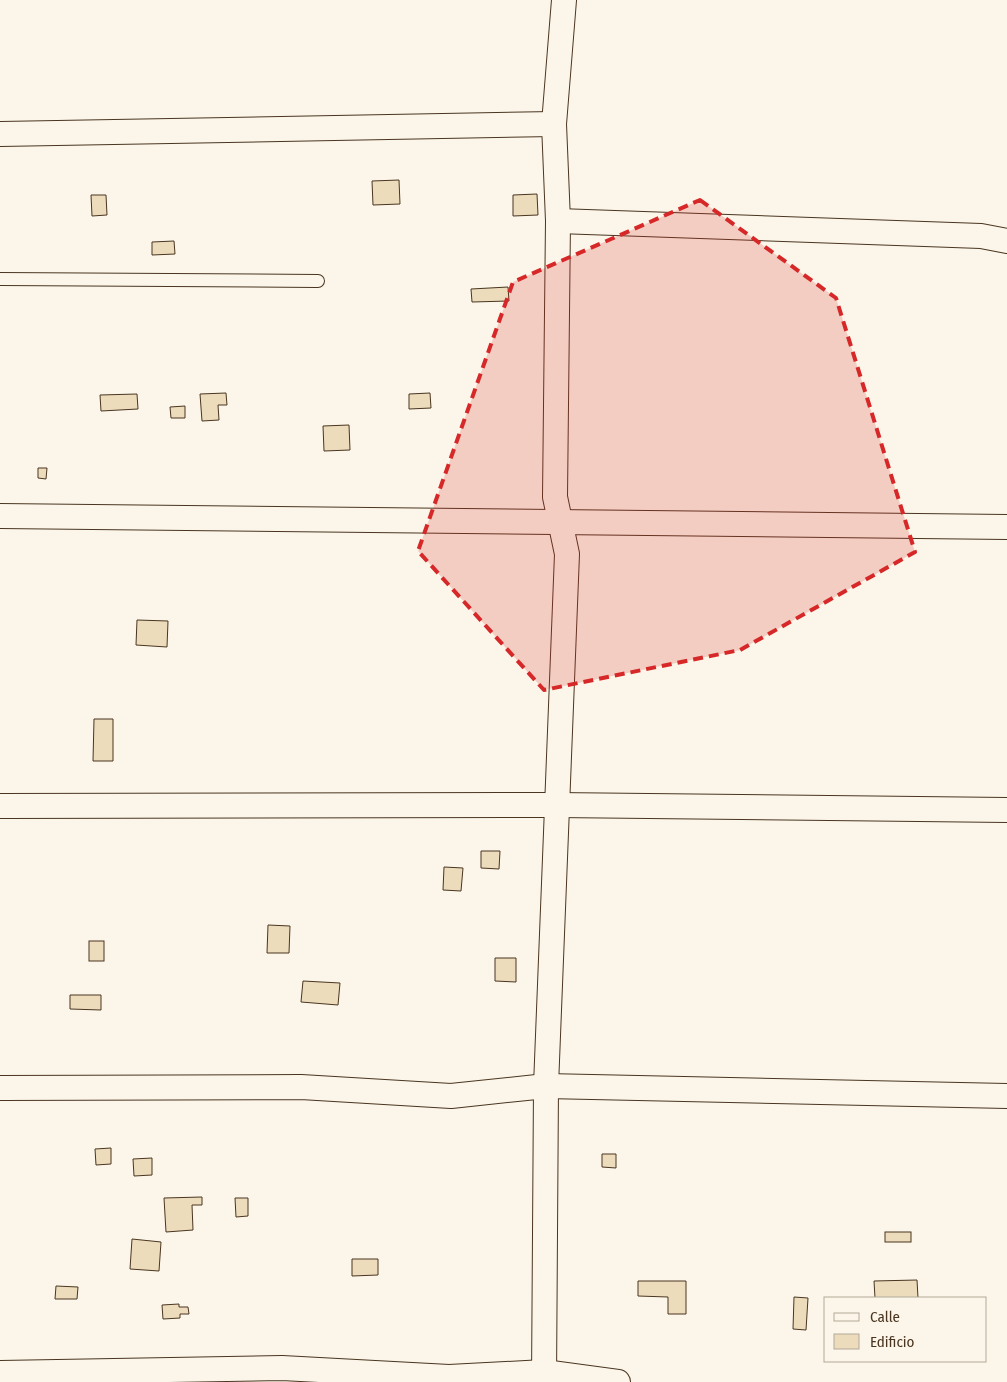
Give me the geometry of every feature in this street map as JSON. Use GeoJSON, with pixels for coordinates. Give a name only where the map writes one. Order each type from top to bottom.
{"type":"FeatureCollection","features":[{"type":"Feature","properties":{"kind":"street"},"geometry":{"type":"LineString","coordinates":[[544,1377],[546,1086],[567,554],[562,523],[555,498],[558,221],[554,124],[564,0]]}},
{"type":"Feature","properties":{"kind":"street"},"geometry":{"type":"LineString","coordinates":[[0,134],[554,124]]}},
{"type":"Feature","properties":{"kind":"street"},"geometry":{"type":"LineString","coordinates":[[558,221],[981,236],[1007,241]]}},
{"type":"Feature","properties":{"kind":"street"},"geometry":{"type":"LineString","coordinates":[[0,516],[1007,527]]}},
{"type":"Feature","properties":{"kind":"street"},"geometry":{"type":"LineString","coordinates":[[0,806],[556,805],[1007,810]]}},
{"type":"Feature","properties":{"kind":"street"},"geometry":{"type":"LineString","coordinates":[[0,1088],[301,1087],[451,1096],[546,1086],[1007,1096]]}},
{"type":"Feature","properties":{"kind":"street"},"geometry":{"type":"LineString","coordinates":[[0,1373],[282,1368],[449,1377],[544,1377],[618,1382]]}},
{"type":"Feature","properties":{"kind":"lane"},"geometry":{"type":"LineString","coordinates":[[0,278],[318,281]]}},
{"type":"Feature","properties":{"kind":"highlighted area"},"geometry":{"type":"Polygon","coordinates":[[[700,200],[836,298],[915,552],[740,650],[544,690],[418,551],[513,282],[700,200]]]}},
{"type":"Feature","properties":{"kind":"building"},"geometry":{"type":"Polygon","coordinates":[[[399,180],[400,204],[373,205],[372,181],[399,180]]]}},
{"type":"Feature","properties":{"kind":"building"},"geometry":{"type":"Polygon","coordinates":[[[537,194],[538,215],[513,216],[513,195],[537,194]]]}},
{"type":"Feature","properties":{"kind":"building"},"geometry":{"type":"Polygon","coordinates":[[[91,195],[106,195],[107,215],[92,216],[91,195]]]}},
{"type":"Feature","properties":{"kind":"building"},"geometry":{"type":"Polygon","coordinates":[[[174,241],[175,254],[152,255],[152,242],[174,241]]]}},
{"type":"Feature","properties":{"kind":"building"},"geometry":{"type":"Polygon","coordinates":[[[508,287],[509,301],[472,302],[471,289],[508,287]]]}},
{"type":"Feature","properties":{"kind":"building"},"geometry":{"type":"Polygon","coordinates":[[[226,393],[227,405],[218,405],[219,420],[202,421],[200,394],[226,393]]]}},
{"type":"Feature","properties":{"kind":"building"},"geometry":{"type":"Polygon","coordinates":[[[430,393],[431,408],[409,409],[409,394],[430,393]]]}},
{"type":"Feature","properties":{"kind":"building"},"geometry":{"type":"Polygon","coordinates":[[[137,394],[138,409],[101,411],[100,395],[137,394]]]}},
{"type":"Feature","properties":{"kind":"building"},"geometry":{"type":"Polygon","coordinates":[[[185,406],[185,418],[171,418],[170,407],[185,406]]]}},
{"type":"Feature","properties":{"kind":"building"},"geometry":{"type":"Polygon","coordinates":[[[349,425],[350,450],[324,451],[323,426],[349,425]]]}},
{"type":"Feature","properties":{"kind":"building"},"geometry":{"type":"Polygon","coordinates":[[[38,468],[47,468],[46,479],[38,478],[38,468]]]}},
{"type":"Feature","properties":{"kind":"building"},"geometry":{"type":"Polygon","coordinates":[[[137,620],[168,621],[167,647],[136,645],[137,620]]]}},
{"type":"Feature","properties":{"kind":"building"},"geometry":{"type":"Polygon","coordinates":[[[94,719],[113,719],[113,761],[93,761],[94,719]]]}},
{"type":"Feature","properties":{"kind":"building"},"geometry":{"type":"Polygon","coordinates":[[[481,851],[500,851],[499,869],[481,868],[481,851]]]}},
{"type":"Feature","properties":{"kind":"building"},"geometry":{"type":"Polygon","coordinates":[[[444,867],[463,868],[461,891],[443,890],[444,867]]]}},
{"type":"Feature","properties":{"kind":"building"},"geometry":{"type":"Polygon","coordinates":[[[268,925],[290,926],[289,953],[267,953],[268,925]]]}},
{"type":"Feature","properties":{"kind":"building"},"geometry":{"type":"Polygon","coordinates":[[[89,941],[104,941],[104,961],[89,961],[89,941]]]}},
{"type":"Feature","properties":{"kind":"building"},"geometry":{"type":"Polygon","coordinates":[[[495,958],[516,958],[516,982],[495,981],[495,958]]]}},
{"type":"Feature","properties":{"kind":"building"},"geometry":{"type":"Polygon","coordinates":[[[303,981],[340,983],[338,1005],[301,1002],[303,981]]]}},
{"type":"Feature","properties":{"kind":"building"},"geometry":{"type":"Polygon","coordinates":[[[70,995],[101,995],[101,1010],[70,1009],[70,995]]]}},
{"type":"Feature","properties":{"kind":"building"},"geometry":{"type":"Polygon","coordinates":[[[111,1148],[111,1164],[96,1165],[95,1149],[111,1148]]]}},
{"type":"Feature","properties":{"kind":"building"},"geometry":{"type":"Polygon","coordinates":[[[602,1154],[616,1154],[616,1168],[602,1167],[602,1154]]]}},
{"type":"Feature","properties":{"kind":"building"},"geometry":{"type":"Polygon","coordinates":[[[152,1158],[152,1175],[134,1176],[133,1159],[152,1158]]]}},
{"type":"Feature","properties":{"kind":"building"},"geometry":{"type":"Polygon","coordinates":[[[202,1197],[202,1205],[192,1205],[193,1230],[166,1232],[164,1198],[202,1197]]]}},
{"type":"Feature","properties":{"kind":"building"},"geometry":{"type":"Polygon","coordinates":[[[235,1198],[248,1198],[248,1216],[236,1217],[235,1198]]]}},
{"type":"Feature","properties":{"kind":"building"},"geometry":{"type":"Polygon","coordinates":[[[885,1232],[911,1232],[911,1242],[885,1242],[885,1232]]]}},
{"type":"Feature","properties":{"kind":"building"},"geometry":{"type":"Polygon","coordinates":[[[132,1239],[161,1242],[159,1271],[130,1269],[132,1239]]]}},
{"type":"Feature","properties":{"kind":"building"},"geometry":{"type":"Polygon","coordinates":[[[352,1259],[378,1259],[378,1275],[352,1276],[352,1259]]]}},
{"type":"Feature","properties":{"kind":"building"},"geometry":{"type":"Polygon","coordinates":[[[917,1280],[918,1297],[875,1297],[874,1281],[917,1280]]]}},
{"type":"Feature","properties":{"kind":"building"},"geometry":{"type":"Polygon","coordinates":[[[638,1281],[686,1281],[686,1314],[668,1314],[668,1297],[638,1296],[638,1281]]]}},
{"type":"Feature","properties":{"kind":"building"},"geometry":{"type":"Polygon","coordinates":[[[56,1286],[78,1287],[77,1299],[55,1299],[56,1286]]]}},
{"type":"Feature","properties":{"kind":"building"},"geometry":{"type":"Polygon","coordinates":[[[794,1297],[808,1298],[806,1330],[793,1329],[794,1297]]]}},
{"type":"Feature","properties":{"kind":"building"},"geometry":{"type":"Polygon","coordinates":[[[179,1304],[179,1307],[188,1307],[189,1314],[180,1314],[180,1318],[163,1319],[162,1305],[179,1304]]]}}]}
